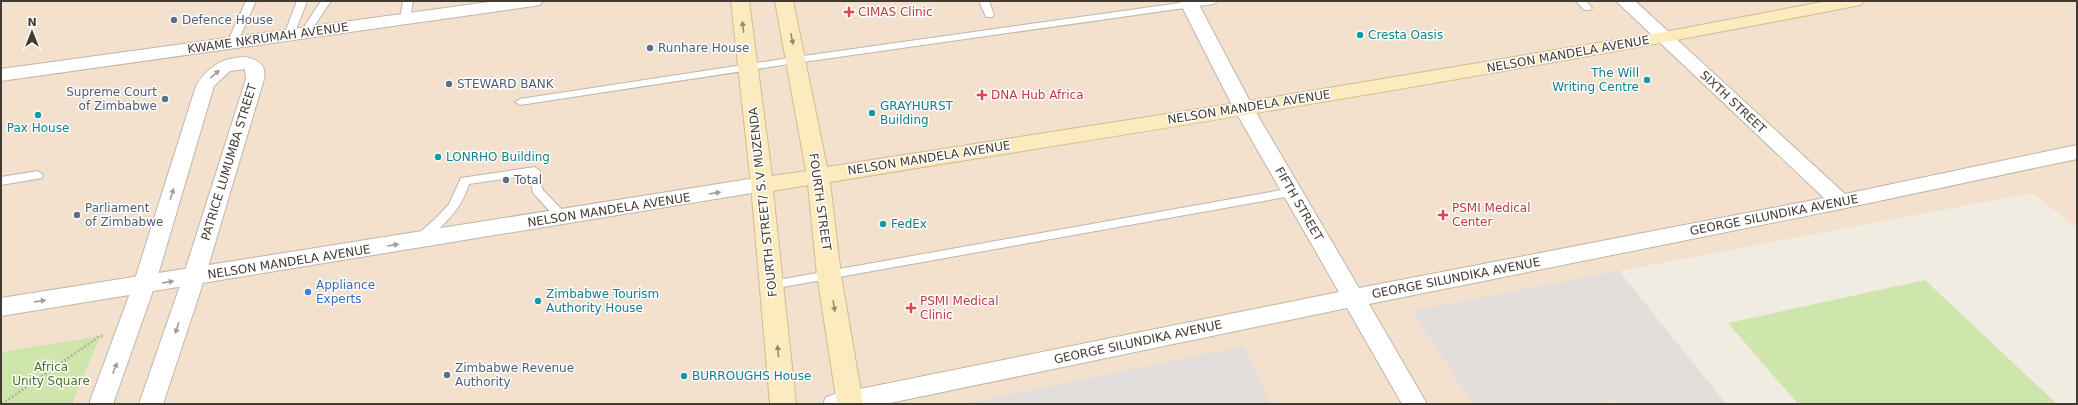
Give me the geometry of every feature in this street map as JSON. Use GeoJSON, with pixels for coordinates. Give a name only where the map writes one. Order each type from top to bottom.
{"type":"FeatureCollection","features":[{"type":"Feature","properties":{"kind":"main road","name":"FOURTH STREET/ S.V MUZENDA"},"geometry":{"type":"LineString","coordinates":[[740,1],[762,185],[783,404]]}},
{"type":"Feature","properties":{"kind":"main road","name":"FOURTH STREET"},"geometry":{"type":"LineString","coordinates":[[784,1],[818,176],[845,403]]}},
{"type":"Feature","properties":{"kind":"main road","name":"NELSON MANDELA AVENUE"},"geometry":{"type":"LineString","coordinates":[[762,185],[1244,109],[1664,38],[1855,1]]}},
{"type":"Feature","properties":{"kind":"street","name":"KWAME NKRUMAH AVENUE"},"geometry":{"type":"LineString","coordinates":[[1,75],[405,19],[478,5],[534,1]]}},
{"type":"Feature","properties":{"kind":"street","name":"SIXTH STREET"},"geometry":{"type":"LineString","coordinates":[[1625,1],[1841,202]]}},
{"type":"Feature","properties":{"kind":"street","name":"FIFTH STREET"},"geometry":{"type":"LineString","coordinates":[[1189,3],[1244,109],[1415,404]]}},
{"type":"Feature","properties":{"kind":"street","name":"PATRICE LUMUMBA STREET"},"geometry":{"type":"LineString","coordinates":[[101,404],[128,333],[144,285],[205,86],[213,74],[223,68],[249,63],[254,66],[256,70],[255,79],[194,277],[151,404]]}},
{"type":"Feature","properties":{"kind":"street","name":"GEORGE SILUNDIKA AVENUE"},"geometry":{"type":"LineString","coordinates":[[845,403],[1353,298],[1841,202],[2077,152]]}},
{"type":"Feature","properties":{"kind":"street","name":"NELSON MANDELA AVENUE"},"geometry":{"type":"LineString","coordinates":[[1,307],[762,185]]}},
{"type":"Feature","properties":{"kind":"lane"},"geometry":{"type":"LineString","coordinates":[[232,43],[251,1]]}},
{"type":"Feature","properties":{"kind":"lane"},"geometry":{"type":"LineString","coordinates":[[297,34],[302,1]]}},
{"type":"Feature","properties":{"kind":"lane"},"geometry":{"type":"LineString","coordinates":[[297,34],[326,1]]}},
{"type":"Feature","properties":{"kind":"lane"},"geometry":{"type":"LineString","coordinates":[[405,19],[408,1]]}},
{"type":"Feature","properties":{"kind":"lane"},"geometry":{"type":"LineString","coordinates":[[984,1],[989,15]]}},
{"type":"Feature","properties":{"kind":"lane"},"geometry":{"type":"LineString","coordinates":[[520,102],[796,60],[1189,3],[1213,1]]}},
{"type":"Feature","properties":{"kind":"lane"},"geometry":{"type":"LineString","coordinates":[[418,241],[448,216],[462,193],[465,181],[534,171],[537,190],[562,217]]}},
{"type":"Feature","properties":{"kind":"lane"},"geometry":{"type":"LineString","coordinates":[[1,181],[38,175]]}},
{"type":"Feature","properties":{"kind":"lane"},"geometry":{"type":"LineString","coordinates":[[772,285],[1293,192]]}},
{"type":"Feature","properties":{"kind":"path"},"geometry":{"type":"LineString","coordinates":[[2,404],[100,336],[128,333]]}},
{"type":"Feature","properties":{"kind":"shaded area"},"geometry":{"type":"Polygon","coordinates":[[[1,1],[2077,1],[2077,228],[2032,193],[1619,271],[1726,404],[1,404],[1,1]]]}},
{"type":"Feature","properties":{"kind":"shaded area"},"geometry":{"type":"Polygon","coordinates":[[[1619,271],[1726,404],[1619,404],[1616,400],[1593,404],[1473,404],[1412,311],[1619,271]]]}},
{"type":"Feature","properties":{"kind":"shaded area"},"geometry":{"type":"Polygon","coordinates":[[[1244,346],[1270,404],[965,404],[1244,346]]]}},
{"type":"Feature","properties":{"kind":"green space"},"geometry":{"type":"Polygon","coordinates":[[[1925,280],[2057,404],[1798,404],[1728,323],[1925,280]]]}},
{"type":"Feature","properties":{"kind":"green space","name":"Africa Unity Square"},"geometry":{"type":"Polygon","coordinates":[[[100,336],[72,404],[1,404],[1,352],[100,336]]]}},
{"type":"Feature","properties":{"kind":"place","name":"CIMAS Clinic"},"geometry":{"type":"Point","coordinates":[849,12]}},
{"type":"Feature","properties":{"kind":"place","name":"Defence House"},"geometry":{"type":"Point","coordinates":[174,20]}},
{"type":"Feature","properties":{"kind":"place","name":"Cresta Oasis"},"geometry":{"type":"Point","coordinates":[1360,35]}},
{"type":"Feature","properties":{"kind":"place","name":"Runhare House"},"geometry":{"type":"Point","coordinates":[650,48]}},
{"type":"Feature","properties":{"kind":"place","name":"The Will Writing Centre"},"geometry":{"type":"Point","coordinates":[1647,80]}},
{"type":"Feature","properties":{"kind":"place","name":"STEWARD BANK"},"geometry":{"type":"Point","coordinates":[449,84]}},
{"type":"Feature","properties":{"kind":"place","name":"DNA Hub Africa"},"geometry":{"type":"Point","coordinates":[982,95]}},
{"type":"Feature","properties":{"kind":"place","name":"Supreme Court of Zimbabwe"},"geometry":{"type":"Point","coordinates":[165,99]}},
{"type":"Feature","properties":{"kind":"place","name":"GRAYHURST Building"},"geometry":{"type":"Point","coordinates":[872,113]}},
{"type":"Feature","properties":{"kind":"place","name":"Pax House"},"geometry":{"type":"Point","coordinates":[38,115]}},
{"type":"Feature","properties":{"kind":"place","name":"LONRHO Building"},"geometry":{"type":"Point","coordinates":[438,157]}},
{"type":"Feature","properties":{"kind":"place","name":"Total"},"geometry":{"type":"Point","coordinates":[506,180]}},
{"type":"Feature","properties":{"kind":"place","name":"Parliament of Zimbabwe"},"geometry":{"type":"Point","coordinates":[77,215]}},
{"type":"Feature","properties":{"kind":"place","name":"PSMI Medical Center"},"geometry":{"type":"Point","coordinates":[1443,215]}},
{"type":"Feature","properties":{"kind":"place","name":"FedEx"},"geometry":{"type":"Point","coordinates":[883,224]}},
{"type":"Feature","properties":{"kind":"place","name":"Appliance Experts"},"geometry":{"type":"Point","coordinates":[308,292]}},
{"type":"Feature","properties":{"kind":"place","name":"Zimbabwe Tourism Authority House"},"geometry":{"type":"Point","coordinates":[538,301]}},
{"type":"Feature","properties":{"kind":"place","name":"PSMI Medical Clinic"},"geometry":{"type":"Point","coordinates":[911,308]}},
{"type":"Feature","properties":{"kind":"place","name":"Zimbabwe Revenue Authority"},"geometry":{"type":"Point","coordinates":[447,375]}},
{"type":"Feature","properties":{"kind":"place","name":"BURROUGHS House"},"geometry":{"type":"Point","coordinates":[684,376]}}]}
